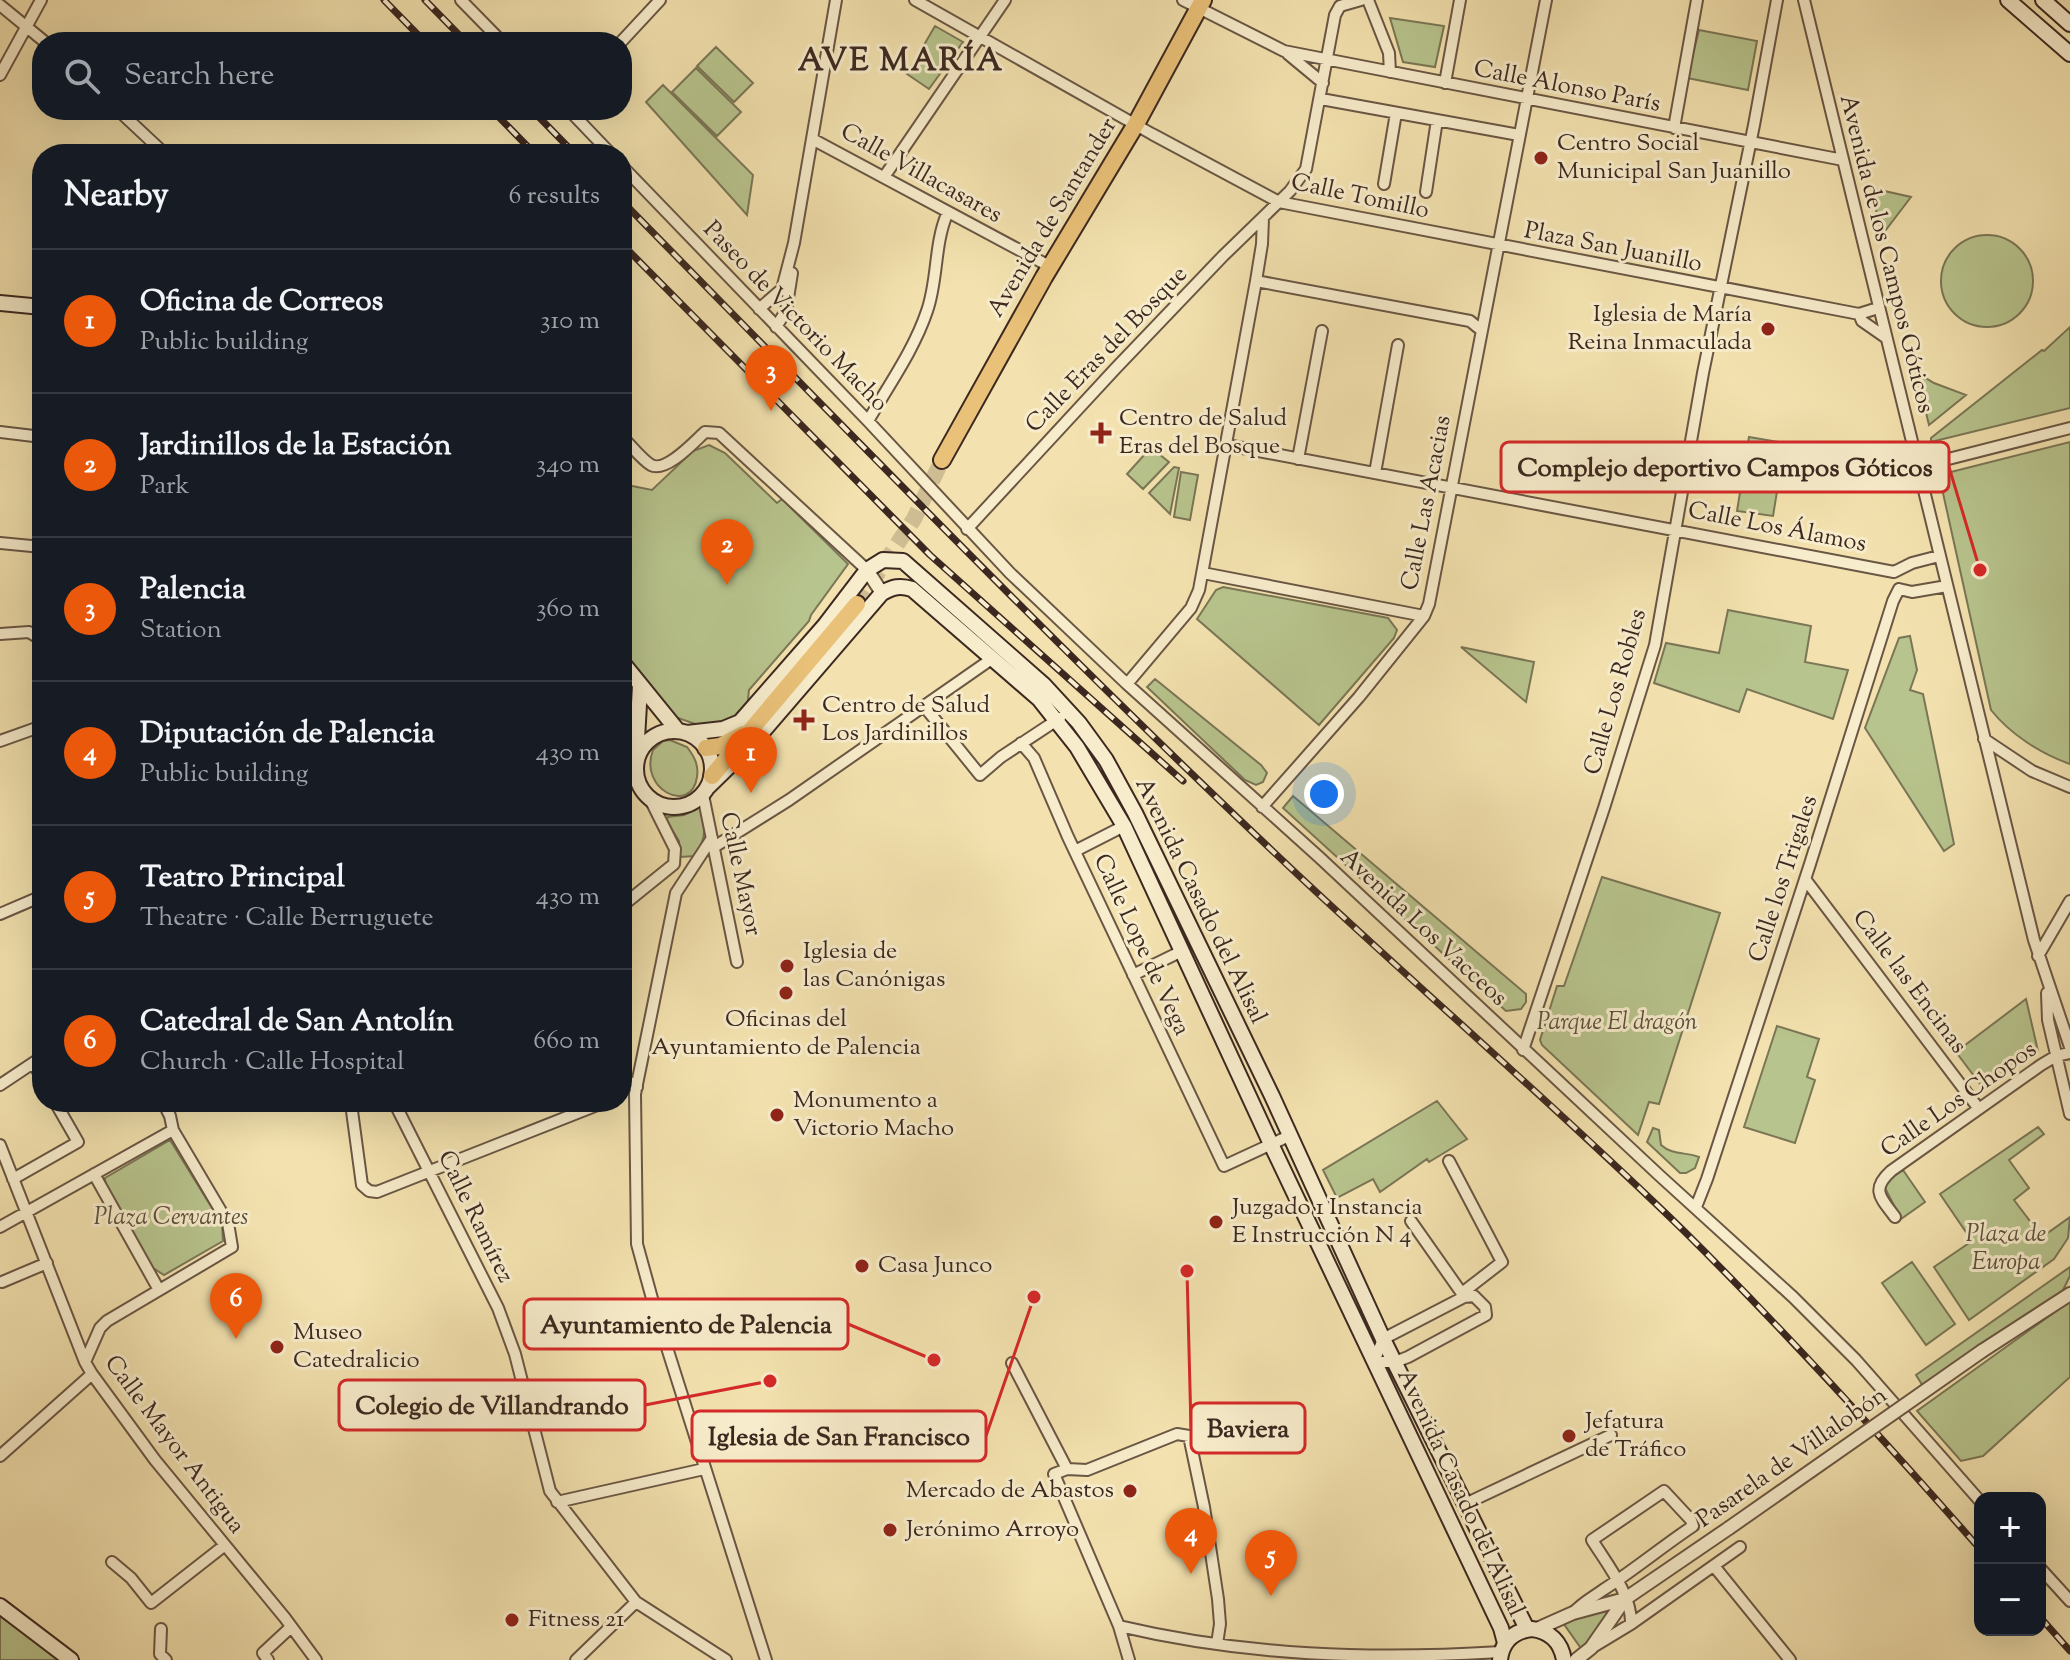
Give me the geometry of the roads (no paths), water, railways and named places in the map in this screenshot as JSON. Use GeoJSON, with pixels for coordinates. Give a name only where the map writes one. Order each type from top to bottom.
{"type":"FeatureCollection","features":[{"type":"Feature","properties":{"kind":"highway","name":"Avenida de Santander"},"geometry":{"type":"LineString","coordinates":[[942,460],[1136,124],[1201,4]]}},
{"type":"Feature","properties":{"kind":"highway"},"geometry":{"type":"LineString","coordinates":[[708,786],[751,728],[857,604]]}},
{"type":"Feature","properties":{"kind":"highway"},"geometry":{"type":"LineString","coordinates":[[706,748],[732,742],[751,728]]}},
{"type":"Feature","properties":{"kind":"main road"},"geometry":{"type":"LineString","coordinates":[[2008,0],[2070,54]]}},
{"type":"Feature","properties":{"kind":"main road"},"geometry":{"type":"LineString","coordinates":[[2043,0],[2070,24]]}},
{"type":"Feature","properties":{"kind":"main road"},"geometry":{"type":"LineString","coordinates":[[0,303],[32,306]]}},
{"type":"Feature","properties":{"kind":"main road"},"geometry":{"type":"LineString","coordinates":[[0,312],[32,315]]}},
{"type":"Feature","properties":{"kind":"main road","name":"Avenida Casado del Alisal"},"geometry":{"type":"LineString","coordinates":[[867,570],[883,560],[903,561],[1044,685],[1124,826],[1501,1628],[1502,1652]]}},
{"type":"Feature","properties":{"kind":"main road"},"geometry":{"type":"LineString","coordinates":[[636,765],[647,742],[661,733],[723,729],[740,722],[825,625],[867,570]]}},
{"type":"Feature","properties":{"kind":"main road","name":"Avenida Casado del Alisal"},"geometry":{"type":"LineString","coordinates":[[882,593],[892,587],[912,589],[1062,716],[1106,760],[1135,813],[1383,1339],[1465,1504],[1532,1629],[1553,1637],[1564,1660]]}},
{"type":"Feature","properties":{"kind":"main road"},"geometry":{"type":"LineString","coordinates":[[640,686],[638,784],[650,799],[677,808],[695,801],[753,743],[882,593]]}},
{"type":"Feature","properties":{"kind":"main road"},"geometry":{"type":"LineString","coordinates":[[632,675],[683,732],[706,748],[712,766],[708,786]]}},
{"type":"Feature","properties":{"kind":"main road"},"geometry":{"type":"LineString","coordinates":[[0,1606],[71,1660]]}},
{"type":"Feature","properties":{"kind":"main road"},"geometry":{"type":"LineString","coordinates":[[1502,1652],[1518,1632],[1532,1629]]}},
{"type":"Feature","properties":{"kind":"street"},"geometry":{"type":"LineString","coordinates":[[0,75],[41,0]]}},
{"type":"Feature","properties":{"kind":"street"},"geometry":{"type":"LineString","coordinates":[[461,0],[492,32]]}},
{"type":"Feature","properties":{"kind":"street"},"geometry":{"type":"LineString","coordinates":[[630,32],[660,0]]}},
{"type":"Feature","properties":{"kind":"street"},"geometry":{"type":"LineString","coordinates":[[759,309],[782,289],[794,243],[836,0]]}},
{"type":"Feature","properties":{"kind":"street","name":"Calle Tomillo"},"geometry":{"type":"LineString","coordinates":[[915,0],[1279,202],[1499,246]]}},
{"type":"Feature","properties":{"kind":"street"},"geometry":{"type":"LineString","coordinates":[[884,177],[1005,0]]}},
{"type":"Feature","properties":{"kind":"street","name":"Calle Alonso París"},"geometry":{"type":"LineString","coordinates":[[1183,0],[1201,4],[1284,51],[1323,83]]}},
{"type":"Feature","properties":{"kind":"street","name":"Calle Eras del Bosque"},"geometry":{"type":"LineString","coordinates":[[967,529],[1104,380],[1279,202],[1306,169],[1335,15],[1340,6],[1361,0]]}},
{"type":"Feature","properties":{"kind":"street"},"geometry":{"type":"LineString","coordinates":[[1368,0],[1389,53],[1390,72]]}},
{"type":"Feature","properties":{"kind":"street"},"geometry":{"type":"LineString","coordinates":[[1445,83],[1460,0]]}},
{"type":"Feature","properties":{"kind":"street","name":"Calle Las Acacias"},"geometry":{"type":"LineString","coordinates":[[1262,807],[1359,697],[1424,616],[1429,604],[1546,0]]}},
{"type":"Feature","properties":{"kind":"street"},"geometry":{"type":"LineString","coordinates":[[1674,128],[1697,0]]}},
{"type":"Feature","properties":{"kind":"street","name":"Calle Los Robles"},"geometry":{"type":"LineString","coordinates":[[1523,1050],[1655,645],[1673,529],[1777,0]]}},
{"type":"Feature","properties":{"kind":"street","name":"Avenida de los Campos Góticos"},"geometry":{"type":"LineString","coordinates":[[1804,0],[2038,956],[2070,1050]]}},
{"type":"Feature","properties":{"kind":"street"},"geometry":{"type":"LineString","coordinates":[[0,5],[32,32]]}},
{"type":"Feature","properties":{"kind":"street","name":"Calle Alonso París"},"geometry":{"type":"LineString","coordinates":[[1284,51],[1843,160]]}},
{"type":"Feature","properties":{"kind":"street"},"geometry":{"type":"LineString","coordinates":[[1321,99],[1519,135]]}},
{"type":"Feature","properties":{"kind":"street"},"geometry":{"type":"LineString","coordinates":[[1384,184],[1396,113]]}},
{"type":"Feature","properties":{"kind":"street"},"geometry":{"type":"LineString","coordinates":[[129,120],[154,144]]}},
{"type":"Feature","properties":{"kind":"street"},"geometry":{"type":"LineString","coordinates":[[579,120],[601,144]]}},
{"type":"Feature","properties":{"kind":"street"},"geometry":{"type":"LineString","coordinates":[[1426,192],[1437,120]]}},
{"type":"Feature","properties":{"kind":"street","name":"Calle Villacasares"},"geometry":{"type":"LineString","coordinates":[[814,140],[947,214],[1051,267]]}},
{"type":"Feature","properties":{"kind":"street","name":"Paseo de Victorio Macho"},"geometry":{"type":"LineString","coordinates":[[632,176],[937,496]]}},
{"type":"Feature","properties":{"kind":"street"},"geometry":{"type":"LineString","coordinates":[[868,421],[920,330],[929,307],[942,226],[947,214]]}},
{"type":"Feature","properties":{"kind":"street"},"geometry":{"type":"LineString","coordinates":[[1127,684],[1191,608],[1203,573],[1256,281],[1263,218]]}},
{"type":"Feature","properties":{"kind":"street"},"geometry":{"type":"LineString","coordinates":[[1244,236],[1262,244]]}},
{"type":"Feature","properties":{"kind":"street"},"geometry":{"type":"LineString","coordinates":[[776,327],[786,311],[794,243]]}},
{"type":"Feature","properties":{"kind":"street","name":"Plaza San Juanillo"},"geometry":{"type":"LineString","coordinates":[[1499,246],[1859,314]]}},
{"type":"Feature","properties":{"kind":"street"},"geometry":{"type":"LineString","coordinates":[[1256,281],[1470,321],[1481,330]]}},
{"type":"Feature","properties":{"kind":"street"},"geometry":{"type":"LineString","coordinates":[[1878,308],[1859,314],[1862,321],[1885,337]]}},
{"type":"Feature","properties":{"kind":"street"},"geometry":{"type":"LineString","coordinates":[[1298,459],[1322,331]]}},
{"type":"Feature","properties":{"kind":"street"},"geometry":{"type":"LineString","coordinates":[[1375,473],[1398,345]]}},
{"type":"Feature","properties":{"kind":"street"},"geometry":{"type":"LineString","coordinates":[[1917,467],[2070,428]]}},
{"type":"Feature","properties":{"kind":"street"},"geometry":{"type":"LineString","coordinates":[[0,432],[32,436]]}},
{"type":"Feature","properties":{"kind":"street"},"geometry":{"type":"LineString","coordinates":[[632,447],[651,465],[659,467],[667,465],[705,432],[719,433],[867,570],[882,593]]}},
{"type":"Feature","properties":{"kind":"street","name":"Calle Los Álamos"},"geometry":{"type":"LineString","coordinates":[[1227,445],[1894,572],[1912,563],[1939,556]]}},
{"type":"Feature","properties":{"kind":"street","name":"Avenida Los Vacceos"},"geometry":{"type":"LineString","coordinates":[[937,496],[1010,573],[1127,684],[1793,1297],[1882,1387],[1974,1494]]}},
{"type":"Feature","properties":{"kind":"street"},"geometry":{"type":"LineString","coordinates":[[0,543],[32,546]]}},
{"type":"Feature","properties":{"kind":"street"},"geometry":{"type":"LineString","coordinates":[[1894,572],[1899,589],[1927,590],[1947,586]]}},
{"type":"Feature","properties":{"kind":"street"},"geometry":{"type":"LineString","coordinates":[[1203,573],[1424,616]]}},
{"type":"Feature","properties":{"kind":"street","name":"Calle los Trigales"},"geometry":{"type":"LineString","coordinates":[[1696,1207],[1899,589]]}},
{"type":"Feature","properties":{"kind":"street"},"geometry":{"type":"LineString","coordinates":[[1927,590],[1951,605]]}},
{"type":"Feature","properties":{"kind":"street"},"geometry":{"type":"LineString","coordinates":[[0,634],[32,634]]}},
{"type":"Feature","properties":{"kind":"street"},"geometry":{"type":"LineString","coordinates":[[763,1658],[639,1255],[636,1090],[676,893],[713,843],[789,800],[993,658]]}},
{"type":"Feature","properties":{"kind":"street"},"geometry":{"type":"LineString","coordinates":[[924,706],[980,775],[1062,716]]}},
{"type":"Feature","properties":{"kind":"street"},"geometry":{"type":"LineString","coordinates":[[0,741],[32,730]]}},
{"type":"Feature","properties":{"kind":"street"},"geometry":{"type":"LineString","coordinates":[[1984,739],[2032,771],[2070,787]]}},
{"type":"Feature","properties":{"kind":"street","name":"Calle Lope de Vega"},"geometry":{"type":"LineString","coordinates":[[1021,743],[1034,758],[1224,1166],[1271,1144]]}},
{"type":"Feature","properties":{"kind":"street","name":"Calle Mayor"},"geometry":{"type":"LineString","coordinates":[[708,786],[713,843],[737,962]]}},
{"type":"Feature","properties":{"kind":"street"},"geometry":{"type":"LineString","coordinates":[[632,898],[674,864],[672,839],[650,799]]}},
{"type":"Feature","properties":{"kind":"street"},"geometry":{"type":"LineString","coordinates":[[1075,851],[1124,826]]}},
{"type":"Feature","properties":{"kind":"street","name":"Calle las Encinas"},"geometry":{"type":"LineString","coordinates":[[1805,879],[1979,1109]]}},
{"type":"Feature","properties":{"kind":"street"},"geometry":{"type":"LineString","coordinates":[[0,914],[32,900]]}},
{"type":"Feature","properties":{"kind":"street"},"geometry":{"type":"LineString","coordinates":[[2038,956],[2070,901]]}},
{"type":"Feature","properties":{"kind":"street"},"geometry":{"type":"LineString","coordinates":[[1133,975],[1182,951]]}},
{"type":"Feature","properties":{"kind":"street","name":"Avenida de los Campos Góticos"},"geometry":{"type":"LineString","coordinates":[[2047,983],[2048,1020],[2070,1114]]}},
{"type":"Feature","properties":{"kind":"street"},"geometry":{"type":"LineString","coordinates":[[2056,1056],[2070,1050]]}},
{"type":"Feature","properties":{"kind":"street","name":"Calle Los Chopos"},"geometry":{"type":"LineString","coordinates":[[1895,1217],[1881,1198],[1880,1181],[2056,1056]]}},
{"type":"Feature","properties":{"kind":"street"},"geometry":{"type":"LineString","coordinates":[[2,1082],[32,1064]]}},
{"type":"Feature","properties":{"kind":"street"},"geometry":{"type":"LineString","coordinates":[[632,1086],[636,1090]]}},
{"type":"Feature","properties":{"kind":"street"},"geometry":{"type":"LineString","coordinates":[[632,1092],[636,1090]]}},
{"type":"Feature","properties":{"kind":"street"},"geometry":{"type":"LineString","coordinates":[[13,1179],[78,1142],[61,1112]]}},
{"type":"Feature","properties":{"kind":"street"},"geometry":{"type":"LineString","coordinates":[[85,1362],[100,1328],[107,1321],[232,1247],[228,1223],[173,1130],[168,1112]]}},
{"type":"Feature","properties":{"kind":"street"},"geometry":{"type":"LineString","coordinates":[[352,1112],[362,1185],[369,1191],[377,1192],[579,1112]]}},
{"type":"Feature","properties":{"kind":"street","name":"Calle Ramírez"},"geometry":{"type":"LineString","coordinates":[[399,1112],[498,1308],[515,1354],[550,1491],[636,1602],[726,1660]]}},
{"type":"Feature","properties":{"kind":"street"},"geometry":{"type":"LineString","coordinates":[[0,1227],[173,1130]]}},
{"type":"Feature","properties":{"kind":"street"},"geometry":{"type":"LineString","coordinates":[[1271,1144],[1289,1136]]}},
{"type":"Feature","properties":{"kind":"street","name":"Calle Mayor Antigua"},"geometry":{"type":"LineString","coordinates":[[0,1145],[92,1374],[155,1460],[316,1660]]}},
{"type":"Feature","properties":{"kind":"street"},"geometry":{"type":"LineString","coordinates":[[1383,1339],[1463,1295],[1502,1262],[1449,1161]]}},
{"type":"Feature","properties":{"kind":"street"},"geometry":{"type":"LineString","coordinates":[[94,1174],[159,1290]]}},
{"type":"Feature","properties":{"kind":"street"},"geometry":{"type":"LineString","coordinates":[[1395,1362],[1486,1315],[1479,1298],[1463,1295],[1411,1221]]}},
{"type":"Feature","properties":{"kind":"street"},"geometry":{"type":"LineString","coordinates":[[2,1282],[47,1263]]}},
{"type":"Feature","properties":{"kind":"street","name":"Pasarela de Villalobón"},"geometry":{"type":"LineString","coordinates":[[1625,1599],[2068,1293]]}},
{"type":"Feature","properties":{"kind":"street","name":"Avenida Casado del Alisal"},"geometry":{"type":"LineString","coordinates":[[1383,1339],[1374,1362],[1395,1362]]}},
{"type":"Feature","properties":{"kind":"street"},"geometry":{"type":"LineString","coordinates":[[1012,1363],[1067,1469]]}},
{"type":"Feature","properties":{"kind":"street"},"geometry":{"type":"LineString","coordinates":[[0,1456],[92,1374]]}},
{"type":"Feature","properties":{"kind":"street"},"geometry":{"type":"LineString","coordinates":[[1129,1660],[1119,1626],[1054,1474],[1067,1469],[1087,1470],[1177,1434],[1189,1436],[1204,1507],[1218,1599],[1220,1624],[1217,1644]]}},
{"type":"Feature","properties":{"kind":"street"},"geometry":{"type":"LineString","coordinates":[[1465,1504],[1611,1435]]}},
{"type":"Feature","properties":{"kind":"street"},"geometry":{"type":"LineString","coordinates":[[557,1502],[704,1469]]}},
{"type":"Feature","properties":{"kind":"street"},"geometry":{"type":"LineString","coordinates":[[1573,1613],[1586,1599],[1604,1589],[1616,1579],[1693,1526],[1691,1520],[1662,1491],[1592,1540],[1616,1579],[1632,1612],[1631,1624]]}},
{"type":"Feature","properties":{"kind":"street"},"geometry":{"type":"LineString","coordinates":[[112,1562],[131,1578],[151,1603],[225,1545]]}},
{"type":"Feature","properties":{"kind":"street"},"geometry":{"type":"LineString","coordinates":[[1576,1660],[1740,1547]]}},
{"type":"Feature","properties":{"kind":"street"},"geometry":{"type":"LineString","coordinates":[[1714,1566],[1790,1660]]}},
{"type":"Feature","properties":{"kind":"street"},"geometry":{"type":"LineString","coordinates":[[2046,1573],[2068,1593]]}},
{"type":"Feature","properties":{"kind":"street"},"geometry":{"type":"LineString","coordinates":[[1532,1629],[1573,1613],[1625,1599]]}},
{"type":"Feature","properties":{"kind":"street"},"geometry":{"type":"LineString","coordinates":[[1591,1648],[1625,1599]]}},
{"type":"Feature","properties":{"kind":"street"},"geometry":{"type":"LineString","coordinates":[[576,1660],[636,1602]]}},
{"type":"Feature","properties":{"kind":"street"},"geometry":{"type":"LineString","coordinates":[[1119,1626],[1217,1644],[1355,1660],[1466,1657],[1502,1652]]}},
{"type":"Feature","properties":{"kind":"street"},"geometry":{"type":"LineString","coordinates":[[268,1660],[263,1653],[291,1627]]}},
{"type":"Feature","properties":{"kind":"street"},"geometry":{"type":"LineString","coordinates":[[161,1629],[160,1654],[166,1660]]}},
{"type":"Feature","properties":{"kind":"tunnel"},"geometry":{"type":"LineString","coordinates":[[857,604],[914,519],[942,460]]}},
{"type":"Feature","properties":{"kind":"railway"},"geometry":{"type":"LineString","coordinates":[[384,0],[415,32]]}},
{"type":"Feature","properties":{"kind":"railway"},"geometry":{"type":"LineString","coordinates":[[425,0],[456,32]]}},
{"type":"Feature","properties":{"kind":"railway"},"geometry":{"type":"LineString","coordinates":[[502,120],[525,144]]}},
{"type":"Feature","properties":{"kind":"railway"},"geometry":{"type":"LineString","coordinates":[[542,120],[565,144]]}},
{"type":"Feature","properties":{"kind":"railway"},"geometry":{"type":"LineString","coordinates":[[632,211],[1125,709],[1345,919],[1685,1232],[1836,1388],[1974,1542]]}},
{"type":"Feature","properties":{"kind":"railway"},"geometry":{"type":"LineString","coordinates":[[632,254],[930,555],[1183,781]]}},
{"type":"Feature","properties":{"kind":"railway"},"geometry":{"type":"LineString","coordinates":[[2046,1624],[2070,1651]]}},
{"type":"Feature","properties":{"kind":"place","name":"Centro Social Municipal San Juanillo"},"geometry":{"type":"Point","coordinates":[1541,158]}},
{"type":"Feature","properties":{"kind":"place","name":"Iglesia de María Reina Inmaculada"},"geometry":{"type":"Point","coordinates":[1768,329]}},
{"type":"Feature","properties":{"kind":"place","name":"Palencia"},"geometry":{"type":"Point","coordinates":[771,411]}},
{"type":"Feature","properties":{"kind":"place","name":"Centro de Salud Eras del Bosque"},"geometry":{"type":"Point","coordinates":[1101,433]}},
{"type":"Feature","properties":{"kind":"place","name":"Complejo deportivo Campos Góticos"},"geometry":{"type":"Point","coordinates":[1980,570]}},
{"type":"Feature","properties":{"kind":"place","name":"Jardinillos de la Estación"},"geometry":{"type":"Point","coordinates":[727,585]}},
{"type":"Feature","properties":{"kind":"place","name":"Centro de Salud Los Jardinillos"},"geometry":{"type":"Point","coordinates":[804,720]}},
{"type":"Feature","properties":{"kind":"place","name":"Oficina de Correos"},"geometry":{"type":"Point","coordinates":[751,793]}},
{"type":"Feature","properties":{"kind":"place","name":"Iglesia de las Canónigas"},"geometry":{"type":"Point","coordinates":[787,966]}},
{"type":"Feature","properties":{"kind":"place","name":"Oficinas del Ayuntamiento de Palencia"},"geometry":{"type":"Point","coordinates":[786,993]}},
{"type":"Feature","properties":{"kind":"place","name":"Monumento a Victorio Macho"},"geometry":{"type":"Point","coordinates":[777,1115]}},
{"type":"Feature","properties":{"kind":"place","name":"Juzgado 1 Instancia E Instrucción N 4"},"geometry":{"type":"Point","coordinates":[1216,1222]}},
{"type":"Feature","properties":{"kind":"place","name":"Casa Junco"},"geometry":{"type":"Point","coordinates":[862,1266]}},
{"type":"Feature","properties":{"kind":"place","name":"Baviera"},"geometry":{"type":"Point","coordinates":[1187,1271]}},
{"type":"Feature","properties":{"kind":"place","name":"Iglesia de San Francisco"},"geometry":{"type":"Point","coordinates":[1034,1297]}},
{"type":"Feature","properties":{"kind":"place","name":"Catedral de San Antolín"},"geometry":{"type":"Point","coordinates":[236,1339]}},
{"type":"Feature","properties":{"kind":"place","name":"Museo Catedralicio"},"geometry":{"type":"Point","coordinates":[277,1347]}},
{"type":"Feature","properties":{"kind":"place","name":"Ayuntamiento de Palencia"},"geometry":{"type":"Point","coordinates":[934,1360]}},
{"type":"Feature","properties":{"kind":"place","name":"Colegio de Villandrando"},"geometry":{"type":"Point","coordinates":[770,1381]}},
{"type":"Feature","properties":{"kind":"place","name":"Jefatura de Tráfico"},"geometry":{"type":"Point","coordinates":[1569,1436]}},
{"type":"Feature","properties":{"kind":"place","name":"Mercado de Abastos"},"geometry":{"type":"Point","coordinates":[1130,1491]}},
{"type":"Feature","properties":{"kind":"place","name":"Jerónimo Arroyo"},"geometry":{"type":"Point","coordinates":[890,1530]}},
{"type":"Feature","properties":{"kind":"place","name":"Diputación de Palencia"},"geometry":{"type":"Point","coordinates":[1191,1574]}},
{"type":"Feature","properties":{"kind":"place","name":"Teatro Principal"},"geometry":{"type":"Point","coordinates":[1271,1596]}},
{"type":"Feature","properties":{"kind":"place","name":"Fitness 21"},"geometry":{"type":"Point","coordinates":[512,1620]}},
{"type":"Feature","properties":{"kind":"district","name":"AVE MARÍA"},"geometry":{"type":"Point","coordinates":[901,62]}},
{"type":"Feature","properties":{"kind":"park label","name":"Parque El dragón"},"geometry":{"type":"Point","coordinates":[1617,1023]}},
{"type":"Feature","properties":{"kind":"park label","name":"Plaza Cervantes"},"geometry":{"type":"Point","coordinates":[171,1218]}},
{"type":"Feature","properties":{"kind":"park label","name":"Plaza de Europa"},"geometry":{"type":"Point","coordinates":[2006,1249]}}]}
